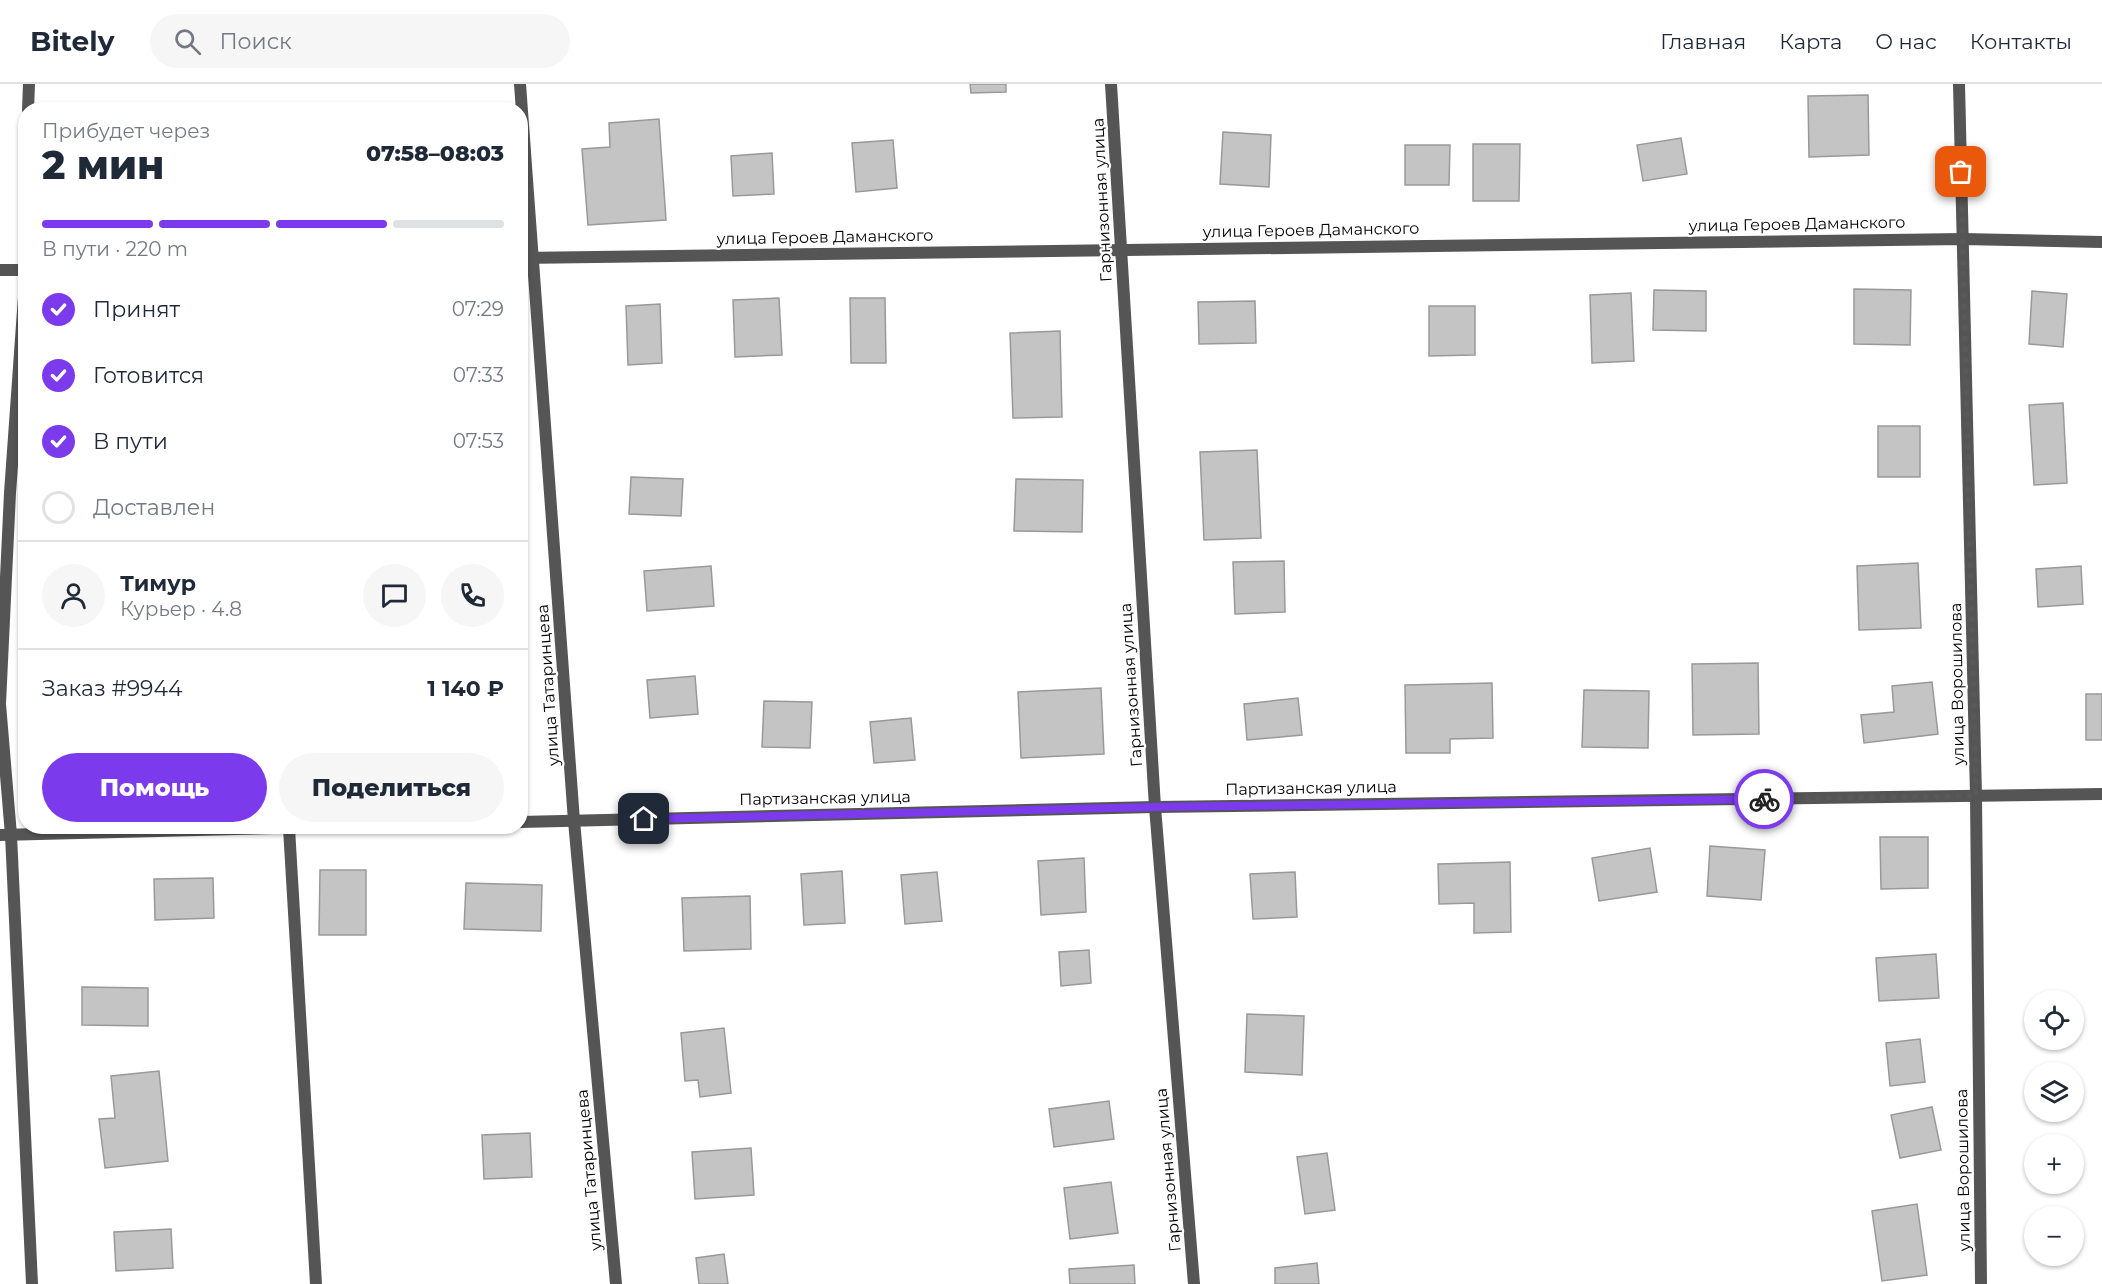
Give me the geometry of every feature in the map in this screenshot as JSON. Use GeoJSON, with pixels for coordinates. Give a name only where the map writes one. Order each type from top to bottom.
{"type":"FeatureCollection","features":[{"type":"Feature","properties":{"kind":"street"},"geometry":{"type":"LineString","coordinates":[[28,102],[29,84]]}},
{"type":"Feature","properties":{"kind":"street","name":"улица Татаринцева"},"geometry":{"type":"LineString","coordinates":[[520,84],[522,102]]}},
{"type":"Feature","properties":{"kind":"street","name":"Гарнизонная улица"},"geometry":{"type":"LineString","coordinates":[[1111,84],[1155,807],[1194,1284]]}},
{"type":"Feature","properties":{"kind":"street","name":"улица Ворошилова"},"geometry":{"type":"LineString","coordinates":[[1959,84],[1976,796],[1981,1284]]}},
{"type":"Feature","properties":{"kind":"street","name":"улица Татаринцева"},"geometry":{"type":"LineString","coordinates":[[528,176],[574,821],[616,1284]]}},
{"type":"Feature","properties":{"kind":"street","name":"улица Героев Даманского"},"geometry":{"type":"LineString","coordinates":[[528,257],[1963,239],[2102,242]]}},
{"type":"Feature","properties":{"kind":"street"},"geometry":{"type":"LineString","coordinates":[[0,270],[18,269]]}},
{"type":"Feature","properties":{"kind":"street"},"geometry":{"type":"LineString","coordinates":[[18,381],[0,704],[5,835],[32,1284]]}},
{"type":"Feature","properties":{"kind":"street","name":"Партизанская улица"},"geometry":{"type":"LineString","coordinates":[[528,822],[1155,807],[2102,794]]}},
{"type":"Feature","properties":{"kind":"street"},"geometry":{"type":"LineString","coordinates":[[5,835],[30,834]]}},
{"type":"Feature","properties":{"kind":"street"},"geometry":{"type":"LineString","coordinates":[[289,834],[316,1284]]}},
{"type":"Feature","properties":{"kind":"building"},"geometry":{"type":"Polygon","coordinates":[[[970,84],[1006,84],[1006,92],[971,93],[970,84]]]}},
{"type":"Feature","properties":{"kind":"building"},"geometry":{"type":"Polygon","coordinates":[[[1868,95],[1869,155],[1809,157],[1808,96],[1868,95]]]}},
{"type":"Feature","properties":{"kind":"building"},"geometry":{"type":"Polygon","coordinates":[[[659,119],[666,220],[588,225],[582,149],[610,147],[609,123],[659,119]]]}},
{"type":"Feature","properties":{"kind":"building"},"geometry":{"type":"Polygon","coordinates":[[[1223,132],[1271,135],[1269,187],[1220,184],[1223,132]]]}},
{"type":"Feature","properties":{"kind":"building"},"geometry":{"type":"Polygon","coordinates":[[[1681,138],[1687,174],[1643,181],[1637,145],[1681,138]]]}},
{"type":"Feature","properties":{"kind":"building"},"geometry":{"type":"Polygon","coordinates":[[[893,140],[897,188],[856,192],[852,143],[893,140]]]}},
{"type":"Feature","properties":{"kind":"building"},"geometry":{"type":"Polygon","coordinates":[[[1473,144],[1520,144],[1519,201],[1473,201],[1473,144]]]}},
{"type":"Feature","properties":{"kind":"building"},"geometry":{"type":"Polygon","coordinates":[[[1405,145],[1450,145],[1449,185],[1405,185],[1405,145]]]}},
{"type":"Feature","properties":{"kind":"building"},"geometry":{"type":"Polygon","coordinates":[[[772,153],[774,194],[733,196],[731,156],[772,153]]]}},
{"type":"Feature","properties":{"kind":"building"},"geometry":{"type":"Polygon","coordinates":[[[1854,289],[1911,290],[1910,345],[1854,344],[1854,289]]]}},
{"type":"Feature","properties":{"kind":"building"},"geometry":{"type":"Polygon","coordinates":[[[1654,290],[1706,291],[1706,331],[1653,330],[1654,290]]]}},
{"type":"Feature","properties":{"kind":"building"},"geometry":{"type":"Polygon","coordinates":[[[2032,291],[2067,294],[2063,347],[2029,344],[2032,291]]]}},
{"type":"Feature","properties":{"kind":"building"},"geometry":{"type":"Polygon","coordinates":[[[1631,293],[1634,361],[1592,363],[1590,295],[1631,293]]]}},
{"type":"Feature","properties":{"kind":"building"},"geometry":{"type":"Polygon","coordinates":[[[779,298],[782,355],[735,357],[733,300],[779,298]]]}},
{"type":"Feature","properties":{"kind":"building"},"geometry":{"type":"Polygon","coordinates":[[[850,298],[885,298],[886,363],[851,363],[850,298]]]}},
{"type":"Feature","properties":{"kind":"building"},"geometry":{"type":"Polygon","coordinates":[[[1255,301],[1256,343],[1199,344],[1198,302],[1255,301]]]}},
{"type":"Feature","properties":{"kind":"building"},"geometry":{"type":"Polygon","coordinates":[[[660,304],[662,363],[628,365],[626,306],[660,304]]]}},
{"type":"Feature","properties":{"kind":"building"},"geometry":{"type":"Polygon","coordinates":[[[1429,306],[1475,306],[1475,355],[1429,356],[1429,306]]]}},
{"type":"Feature","properties":{"kind":"building"},"geometry":{"type":"Polygon","coordinates":[[[1060,331],[1062,417],[1013,418],[1010,333],[1060,331]]]}},
{"type":"Feature","properties":{"kind":"building"},"geometry":{"type":"Polygon","coordinates":[[[2063,403],[2067,483],[2034,485],[2029,405],[2063,403]]]}},
{"type":"Feature","properties":{"kind":"building"},"geometry":{"type":"Polygon","coordinates":[[[1878,426],[1920,426],[1920,477],[1878,477],[1878,426]]]}},
{"type":"Feature","properties":{"kind":"building"},"geometry":{"type":"Polygon","coordinates":[[[1257,450],[1261,538],[1204,540],[1200,452],[1257,450]]]}},
{"type":"Feature","properties":{"kind":"building"},"geometry":{"type":"Polygon","coordinates":[[[631,477],[683,479],[681,516],[629,514],[631,477]]]}},
{"type":"Feature","properties":{"kind":"building"},"geometry":{"type":"Polygon","coordinates":[[[1016,479],[1083,480],[1082,532],[1014,531],[1016,479]]]}},
{"type":"Feature","properties":{"kind":"building"},"geometry":{"type":"Polygon","coordinates":[[[1284,561],[1285,612],[1235,614],[1233,562],[1284,561]]]}},
{"type":"Feature","properties":{"kind":"building"},"geometry":{"type":"Polygon","coordinates":[[[1918,563],[1921,628],[1859,630],[1857,566],[1918,563]]]}},
{"type":"Feature","properties":{"kind":"building"},"geometry":{"type":"Polygon","coordinates":[[[711,566],[714,606],[647,611],[644,571],[711,566]]]}},
{"type":"Feature","properties":{"kind":"building"},"geometry":{"type":"Polygon","coordinates":[[[2081,566],[2083,604],[2038,607],[2036,569],[2081,566]]]}},
{"type":"Feature","properties":{"kind":"building"},"geometry":{"type":"Polygon","coordinates":[[[1758,663],[1759,734],[1693,735],[1692,664],[1758,663]]]}},
{"type":"Feature","properties":{"kind":"building"},"geometry":{"type":"Polygon","coordinates":[[[695,676],[698,714],[650,718],[647,680],[695,676]]]}},
{"type":"Feature","properties":{"kind":"building"},"geometry":{"type":"Polygon","coordinates":[[[1932,682],[1938,734],[1864,743],[1861,715],[1894,712],[1892,686],[1932,682]]]}},
{"type":"Feature","properties":{"kind":"building"},"geometry":{"type":"Polygon","coordinates":[[[1492,683],[1493,738],[1450,739],[1450,753],[1406,753],[1405,685],[1492,683]]]}},
{"type":"Feature","properties":{"kind":"building"},"geometry":{"type":"Polygon","coordinates":[[[1101,688],[1104,754],[1021,758],[1018,692],[1101,688]]]}},
{"type":"Feature","properties":{"kind":"building"},"geometry":{"type":"Polygon","coordinates":[[[1584,690],[1649,691],[1648,748],[1582,747],[1584,690]]]}},
{"type":"Feature","properties":{"kind":"building"},"geometry":{"type":"Polygon","coordinates":[[[2086,694],[2102,694],[2102,740],[2086,740],[2086,694]]]}},
{"type":"Feature","properties":{"kind":"building"},"geometry":{"type":"Polygon","coordinates":[[[1298,698],[1302,735],[1247,740],[1244,704],[1298,698]]]}},
{"type":"Feature","properties":{"kind":"building"},"geometry":{"type":"Polygon","coordinates":[[[764,701],[812,702],[810,748],[762,747],[764,701]]]}},
{"type":"Feature","properties":{"kind":"building"},"geometry":{"type":"Polygon","coordinates":[[[911,718],[915,760],[874,763],[870,722],[911,718]]]}},
{"type":"Feature","properties":{"kind":"building"},"geometry":{"type":"Polygon","coordinates":[[[1880,837],[1928,837],[1928,888],[1881,889],[1880,837]]]}},
{"type":"Feature","properties":{"kind":"building"},"geometry":{"type":"Polygon","coordinates":[[[1710,846],[1765,850],[1761,900],[1707,896],[1710,846]]]}},
{"type":"Feature","properties":{"kind":"building"},"geometry":{"type":"Polygon","coordinates":[[[1650,848],[1657,892],[1599,901],[1592,858],[1650,848]]]}},
{"type":"Feature","properties":{"kind":"building"},"geometry":{"type":"Polygon","coordinates":[[[1084,858],[1086,912],[1041,915],[1038,861],[1084,858]]]}},
{"type":"Feature","properties":{"kind":"building"},"geometry":{"type":"Polygon","coordinates":[[[1510,862],[1511,932],[1474,933],[1474,903],[1439,904],[1438,864],[1510,862]]]}},
{"type":"Feature","properties":{"kind":"building"},"geometry":{"type":"Polygon","coordinates":[[[320,870],[366,870],[366,935],[319,935],[320,870]]]}},
{"type":"Feature","properties":{"kind":"building"},"geometry":{"type":"Polygon","coordinates":[[[842,871],[845,923],[804,925],[801,874],[842,871]]]}},
{"type":"Feature","properties":{"kind":"building"},"geometry":{"type":"Polygon","coordinates":[[[937,872],[942,921],[905,924],[901,875],[937,872]]]}},
{"type":"Feature","properties":{"kind":"building"},"geometry":{"type":"Polygon","coordinates":[[[1295,872],[1297,917],[1253,919],[1250,874],[1295,872]]]}},
{"type":"Feature","properties":{"kind":"building"},"geometry":{"type":"Polygon","coordinates":[[[213,878],[214,918],[155,920],[154,879],[213,878]]]}},
{"type":"Feature","properties":{"kind":"building"},"geometry":{"type":"Polygon","coordinates":[[[466,883],[542,885],[541,931],[464,929],[466,883]]]}},
{"type":"Feature","properties":{"kind":"building"},"geometry":{"type":"Polygon","coordinates":[[[750,896],[751,949],[684,951],[682,898],[750,896]]]}},
{"type":"Feature","properties":{"kind":"building"},"geometry":{"type":"Polygon","coordinates":[[[1089,950],[1091,983],[1061,986],[1059,952],[1089,950]]]}},
{"type":"Feature","properties":{"kind":"building"},"geometry":{"type":"Polygon","coordinates":[[[1936,954],[1939,998],[1879,1001],[1876,958],[1936,954]]]}},
{"type":"Feature","properties":{"kind":"building"},"geometry":{"type":"Polygon","coordinates":[[[82,987],[148,988],[148,1026],[82,1025],[82,987]]]}},
{"type":"Feature","properties":{"kind":"building"},"geometry":{"type":"Polygon","coordinates":[[[1247,1014],[1304,1016],[1302,1075],[1245,1072],[1247,1014]]]}},
{"type":"Feature","properties":{"kind":"building"},"geometry":{"type":"Polygon","coordinates":[[[724,1028],[731,1093],[700,1097],[698,1080],[685,1081],[681,1033],[724,1028]]]}},
{"type":"Feature","properties":{"kind":"building"},"geometry":{"type":"Polygon","coordinates":[[[1920,1039],[1925,1082],[1890,1086],[1886,1043],[1920,1039]]]}},
{"type":"Feature","properties":{"kind":"building"},"geometry":{"type":"Polygon","coordinates":[[[159,1071],[168,1161],[105,1168],[99,1119],[115,1118],[111,1076],[159,1071]]]}},
{"type":"Feature","properties":{"kind":"building"},"geometry":{"type":"Polygon","coordinates":[[[1109,1101],[1114,1139],[1054,1147],[1049,1109],[1109,1101]]]}},
{"type":"Feature","properties":{"kind":"building"},"geometry":{"type":"Polygon","coordinates":[[[1932,1107],[1941,1150],[1900,1158],[1891,1115],[1932,1107]]]}},
{"type":"Feature","properties":{"kind":"building"},"geometry":{"type":"Polygon","coordinates":[[[530,1133],[532,1177],[484,1179],[482,1135],[530,1133]]]}},
{"type":"Feature","properties":{"kind":"building"},"geometry":{"type":"Polygon","coordinates":[[[751,1148],[754,1195],[695,1199],[692,1152],[751,1148]]]}},
{"type":"Feature","properties":{"kind":"building"},"geometry":{"type":"Polygon","coordinates":[[[1327,1153],[1335,1210],[1305,1214],[1297,1157],[1327,1153]]]}},
{"type":"Feature","properties":{"kind":"building"},"geometry":{"type":"Polygon","coordinates":[[[1111,1182],[1118,1233],[1070,1239],[1064,1188],[1111,1182]]]}},
{"type":"Feature","properties":{"kind":"building"},"geometry":{"type":"Polygon","coordinates":[[[1917,1204],[1927,1275],[1882,1281],[1872,1211],[1917,1204]]]}},
{"type":"Feature","properties":{"kind":"building"},"geometry":{"type":"Polygon","coordinates":[[[171,1229],[173,1268],[116,1271],[114,1232],[171,1229]]]}},
{"type":"Feature","properties":{"kind":"building"},"geometry":{"type":"Polygon","coordinates":[[[724,1254],[728,1284],[699,1284],[696,1258],[724,1254]]]}},
{"type":"Feature","properties":{"kind":"building"},"geometry":{"type":"Polygon","coordinates":[[[1317,1263],[1319,1284],[1275,1284],[1275,1268],[1317,1263]]]}},
{"type":"Feature","properties":{"kind":"building"},"geometry":{"type":"Polygon","coordinates":[[[1134,1265],[1135,1284],[1070,1284],[1069,1269],[1134,1265]]]}},
{"type":"Feature","properties":{"kind":"way so far"},"geometry":{"type":"LineString","coordinates":[[1764,799],[1976,796],[1961,172]]}},
{"type":"Feature","properties":{"kind":"route"},"geometry":{"type":"LineString","coordinates":[[644,819],[1155,807],[1764,799]]}}]}
